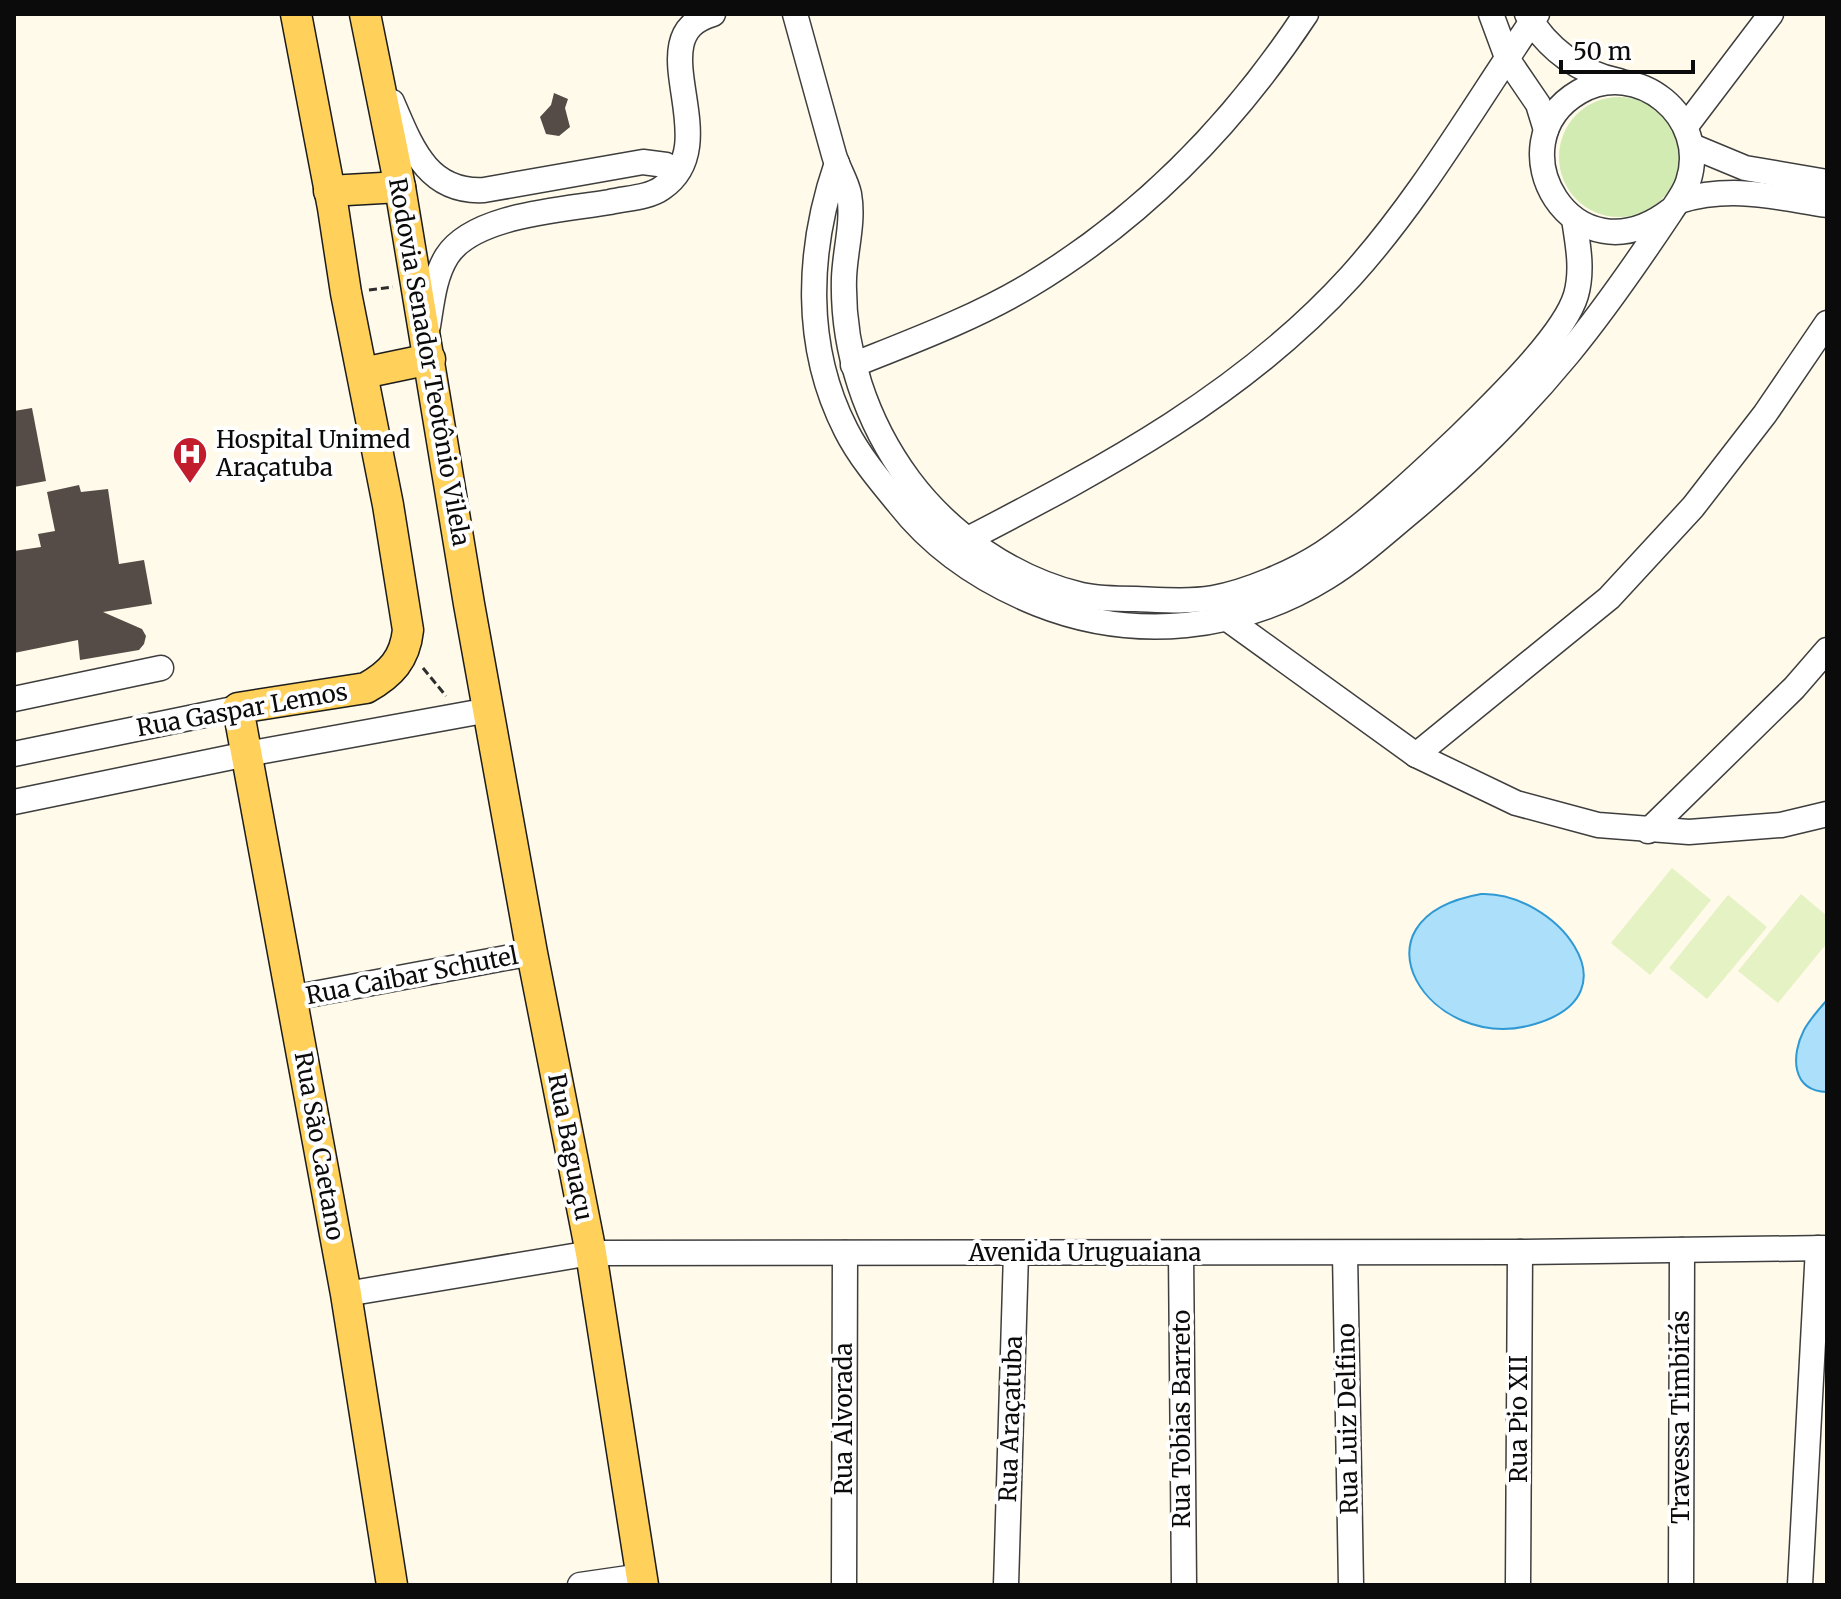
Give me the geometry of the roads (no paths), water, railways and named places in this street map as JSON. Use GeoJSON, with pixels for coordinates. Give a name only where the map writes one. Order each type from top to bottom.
{"type":"FeatureCollection","features":[{"type":"Feature","properties":{"kind":"main road"},"geometry":{"type":"LineString","coordinates":[[296,14],[363,373],[428,348]]}},
{"type":"Feature","properties":{"kind":"main road","name":"Rodovia Senador Teotônio Vilela"},"geometry":{"type":"LineString","coordinates":[[365,14],[428,348],[475,712]]}},
{"type":"Feature","properties":{"kind":"main road"},"geometry":{"type":"LineString","coordinates":[[329,191],[400,187]]}},
{"type":"Feature","properties":{"kind":"main road","name":"Rua Gaspar Lemos"},"geometry":{"type":"LineString","coordinates":[[238,708],[366,688],[385,677],[406,647],[407,614],[363,373]]}},
{"type":"Feature","properties":{"kind":"main road","name":"Rua São Caetano"},"geometry":{"type":"LineString","coordinates":[[238,708],[346,1294],[392,1585]]}},
{"type":"Feature","properties":{"kind":"main road","name":"Rua Baguaçu"},"geometry":{"type":"LineString","coordinates":[[475,712],[532,953],[591,1253],[642,1580]]}},
{"type":"Feature","properties":{"kind":"street"},"geometry":{"type":"LineString","coordinates":[[428,348],[436,281],[448,254],[471,233],[502,221],[650,194],[668,183],[686,157],[689,143],[680,69],[682,37],[691,24],[713,14]]}},
{"type":"Feature","properties":{"kind":"street"},"geometry":{"type":"LineString","coordinates":[[795,14],[851,205],[845,258],[846,323],[853,365],[868,410],[914,504],[914,523],[957,561],[1006,591],[1060,613],[1116,625],[1174,628],[1229,620],[1282,602],[1329,576],[1464,467],[1525,406],[1630,272],[1688,184],[1692,165],[1689,136],[1671,105],[1661,97],[1650,89],[1602,77],[1578,66],[1556,51],[1532,17],[1508,60],[1403,212],[1351,276],[1295,331],[1234,382],[1169,429],[968,539]]}},
{"type":"Feature","properties":{"kind":"street"},"geometry":{"type":"LineString","coordinates":[[853,365],[967,318],[1028,286],[1083,251],[1185,165],[1235,111],[1277,58],[1306,14]]}},
{"type":"Feature","properties":{"kind":"street"},"geometry":{"type":"LineString","coordinates":[[1491,14],[1508,60],[1538,104],[1546,130]]}},
{"type":"Feature","properties":{"kind":"street"},"geometry":{"type":"LineString","coordinates":[[1689,136],[1771,14]]}},
{"type":"Feature","properties":{"kind":"street"},"geometry":{"type":"LineString","coordinates":[[375,63],[403,129],[423,165],[441,181],[464,191],[643,162],[666,165],[677,171]]}},
{"type":"Feature","properties":{"kind":"street"},"geometry":{"type":"LineString","coordinates":[[1626,82],[1601,83],[1578,93],[1559,109],[1546,130],[1541,155],[1545,180],[1556,202],[1574,219],[1593,229],[1624,232],[1655,223],[1675,205],[1721,191],[1742,191],[1827,205]]}},
{"type":"Feature","properties":{"kind":"street"},"geometry":{"type":"LineString","coordinates":[[1689,136],[1745,168],[1827,182]]}},
{"type":"Feature","properties":{"kind":"street"},"geometry":{"type":"LineString","coordinates":[[837,163],[823,205],[814,260],[815,327],[824,376],[846,431],[878,478],[914,504],[1016,569],[1042,582],[1082,595],[1171,601],[1215,598],[1289,571],[1323,553],[1395,494],[1501,395],[1565,320],[1575,298],[1580,258],[1574,219]]}},
{"type":"Feature","properties":{"kind":"street"},"geometry":{"type":"LineString","coordinates":[[815,327],[846,323]]}},
{"type":"Feature","properties":{"kind":"street"},"geometry":{"type":"LineString","coordinates":[[1416,755],[1609,598],[1693,507],[1765,414],[1827,323]]}},
{"type":"Feature","properties":{"kind":"street"},"geometry":{"type":"LineString","coordinates":[[1215,598],[1229,620],[1416,755],[1516,803],[1598,825],[1648,831],[1689,832],[1781,825],[1827,814]]}},
{"type":"Feature","properties":{"kind":"street"},"geometry":{"type":"LineString","coordinates":[[1648,831],[1794,688],[1827,650]]}},
{"type":"Feature","properties":{"kind":"street"},"geometry":{"type":"LineString","coordinates":[[14,699],[161,668]]}},
{"type":"Feature","properties":{"kind":"street","name":"Rua Gaspar Lemos"},"geometry":{"type":"LineString","coordinates":[[14,754],[238,708]]}},
{"type":"Feature","properties":{"kind":"street","name":"Rua Gaspar Lemos"},"geometry":{"type":"LineString","coordinates":[[14,802],[247,754],[475,712]]}},
{"type":"Feature","properties":{"kind":"street","name":"Rua Caibar Schutel"},"geometry":{"type":"LineString","coordinates":[[292,998],[532,953]]}},
{"type":"Feature","properties":{"kind":"street"},"geometry":{"type":"LineString","coordinates":[[1800,1585],[1823,1248]]}},
{"type":"Feature","properties":{"kind":"street","name":"Avenida Uruguaiana"},"geometry":{"type":"LineString","coordinates":[[346,1294],[591,1253],[1345,1253],[1823,1248]]}},
{"type":"Feature","properties":{"kind":"street","name":"Travessa Timbirás"},"geometry":{"type":"LineString","coordinates":[[1681,1585],[1682,1250]]}},
{"type":"Feature","properties":{"kind":"street","name":"Rua Pio XII"},"geometry":{"type":"LineString","coordinates":[[1518,1585],[1520,1252]]}},
{"type":"Feature","properties":{"kind":"street","name":"Rua Alvorada"},"geometry":{"type":"LineString","coordinates":[[844,1585],[845,1253]]}},
{"type":"Feature","properties":{"kind":"street","name":"Rua Araçatuba"},"geometry":{"type":"LineString","coordinates":[[1006,1585],[1016,1253]]}},
{"type":"Feature","properties":{"kind":"street","name":"Rua Tobias Barreto"},"geometry":{"type":"LineString","coordinates":[[1181,1253],[1184,1585]]}},
{"type":"Feature","properties":{"kind":"street","name":"Rua Luiz Delfino"},"geometry":{"type":"LineString","coordinates":[[1345,1253],[1351,1585]]}},
{"type":"Feature","properties":{"kind":"street"},"geometry":{"type":"LineString","coordinates":[[580,1585],[642,1580]]}},
{"type":"Feature","properties":{"kind":"water"},"geometry":{"type":"Polygon","coordinates":[[[1481,894],[1508,897],[1535,909],[1557,926],[1574,946],[1583,968],[1581,990],[1566,1009],[1535,1024],[1497,1029],[1463,1021],[1435,1004],[1416,980],[1409,955],[1416,929],[1439,908],[1481,894]]]}},
{"type":"Feature","properties":{"kind":"water"},"geometry":{"type":"Polygon","coordinates":[[[1827,1000],[1827,1092],[1815,1090],[1800,1079],[1796,1060],[1804,1030],[1827,1000]]]}},
{"type":"Feature","properties":{"kind":"place","name":"Hospital Unimed Araçatuba"},"geometry":{"type":"Point","coordinates":[190,485]}}]}
